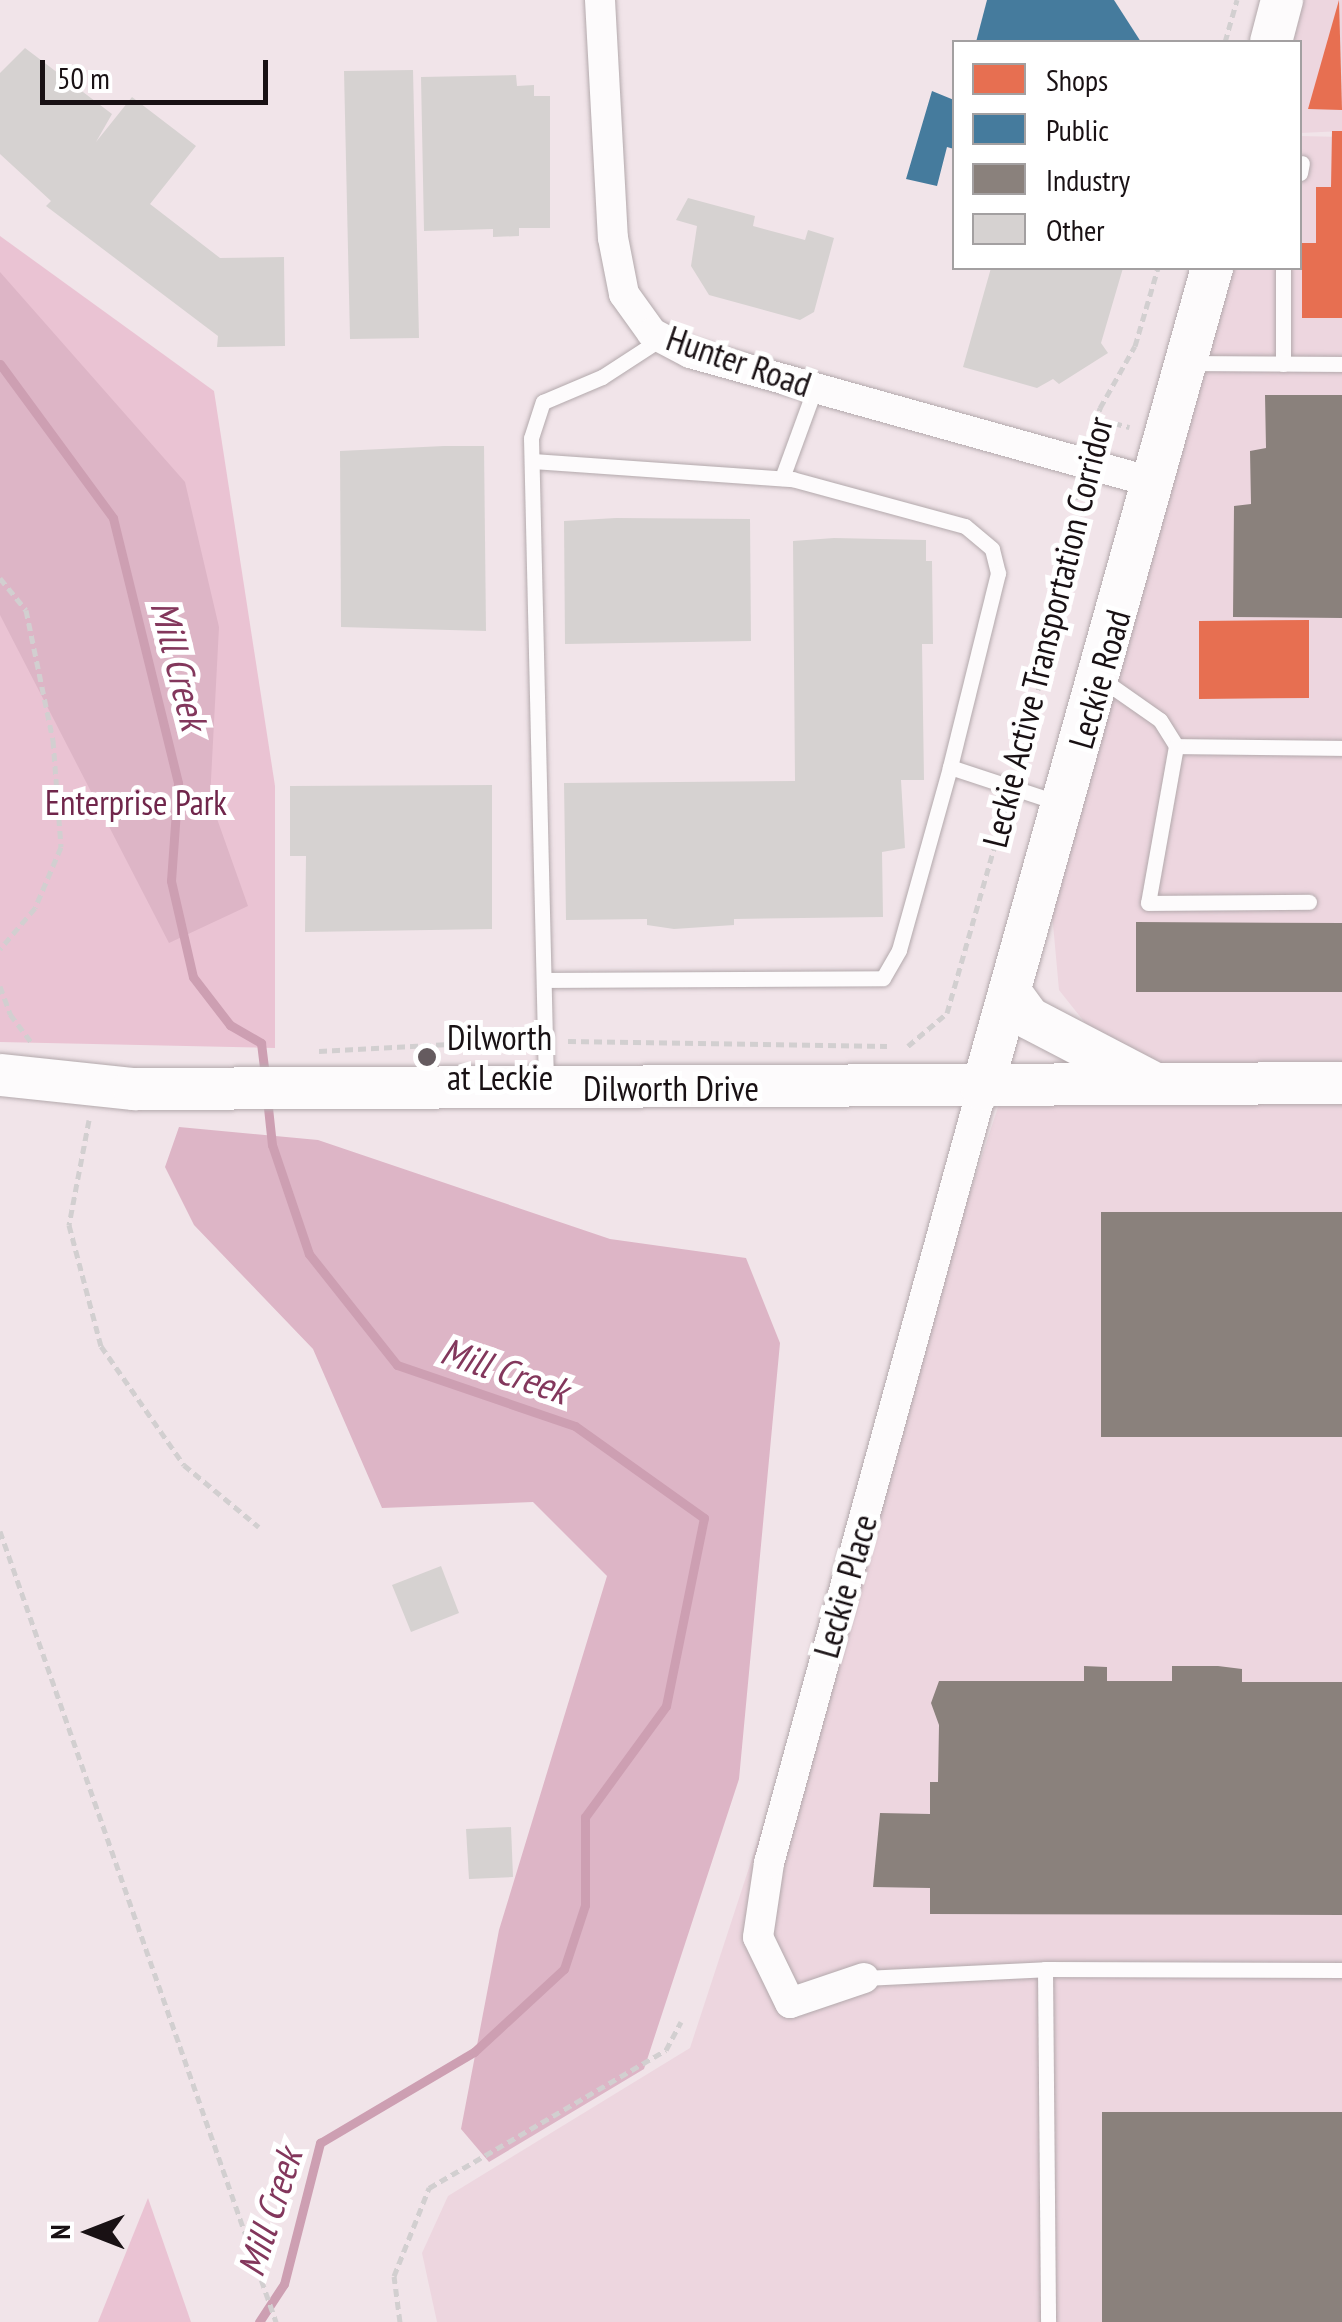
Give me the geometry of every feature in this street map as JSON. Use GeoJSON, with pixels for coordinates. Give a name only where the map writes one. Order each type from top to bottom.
{"type":"FeatureCollection","features":[{"type":"Feature","properties":{"kind":"main road"},"geometry":{"type":"LineString","coordinates":[[1272,40],[1282,0]]}},
{"type":"Feature","properties":{"kind":"main road","name":"Leckie Road"},"geometry":{"type":"LineString","coordinates":[[982,1089],[1155,483],[1211,270]]}},
{"type":"Feature","properties":{"kind":"main road"},"geometry":{"type":"LineString","coordinates":[[1010,993],[1029,1018],[1157,1085]]}},
{"type":"Feature","properties":{"kind":"main road","name":"Dilworth Drive"},"geometry":{"type":"LineString","coordinates":[[0,1075],[90,1087],[284,1077],[546,1088],[982,1089],[1342,1083]]}},
{"type":"Feature","properties":{"kind":"street","name":"Hunter Road"},"geometry":{"type":"LineString","coordinates":[[600,0],[613,238],[624,294],[662,338],[690,353],[1155,483]]}},
{"type":"Feature","properties":{"kind":"street","name":"Leckie Place"},"geometry":{"type":"LineString","coordinates":[[864,1978],[790,2003],[758,1936],[768,1863],[982,1089]]}},
{"type":"Feature","properties":{"kind":"lane"},"geometry":{"type":"LineString","coordinates":[[1283,270],[1283,364]]}},
{"type":"Feature","properties":{"kind":"lane"},"geometry":{"type":"LineString","coordinates":[[546,1088],[531,438],[543,402],[602,377],[662,338]]}},
{"type":"Feature","properties":{"kind":"lane"},"geometry":{"type":"LineString","coordinates":[[1186,363],[1342,364]]}},
{"type":"Feature","properties":{"kind":"lane"},"geometry":{"type":"LineString","coordinates":[[782,478],[815,388]]}},
{"type":"Feature","properties":{"kind":"lane"},"geometry":{"type":"LineString","coordinates":[[533,461],[782,478],[966,526],[992,549],[998,573],[900,950],[883,978],[544,980]]}},
{"type":"Feature","properties":{"kind":"lane"},"geometry":{"type":"LineString","coordinates":[[1100,678],[1160,720],[1176,746],[1148,903],[1309,902]]}},
{"type":"Feature","properties":{"kind":"lane"},"geometry":{"type":"LineString","coordinates":[[1176,746],[1342,748]]}},
{"type":"Feature","properties":{"kind":"lane"},"geometry":{"type":"LineString","coordinates":[[950,767],[1064,804]]}},
{"type":"Feature","properties":{"kind":"lane"},"geometry":{"type":"LineString","coordinates":[[1045,1969],[1048,2322]]}},
{"type":"Feature","properties":{"kind":"lane"},"geometry":{"type":"LineString","coordinates":[[864,1978],[1045,1969],[1342,1970]]}},
{"type":"Feature","properties":{"kind":"path"},"geometry":{"type":"LineString","coordinates":[[1226,40],[1237,0]]}},
{"type":"Feature","properties":{"kind":"path","name":"Leckie Active Transportation Corridor"},"geometry":{"type":"LineString","coordinates":[[546,1040],[910,1046],[947,1014],[1069,573],[1065,537],[1100,408],[1135,346],[1157,270]]}},
{"type":"Feature","properties":{"kind":"path"},"geometry":{"type":"LineString","coordinates":[[1114,423],[1136,429]]}},
{"type":"Feature","properties":{"kind":"path"},"geometry":{"type":"LineString","coordinates":[[0,578],[26,610],[53,740],[61,847],[36,908],[0,948]]}},
{"type":"Feature","properties":{"kind":"path"},"geometry":{"type":"LineString","coordinates":[[284,1077],[326,1048],[546,1040]]}},
{"type":"Feature","properties":{"kind":"path"},"geometry":{"type":"LineString","coordinates":[[90,1087],[69,1225],[101,1346],[184,1465],[259,1527]]}},
{"type":"Feature","properties":{"kind":"path"},"geometry":{"type":"LineString","coordinates":[[0,1531],[276,2322]]}},
{"type":"Feature","properties":{"kind":"path"},"geometry":{"type":"LineString","coordinates":[[400,2322],[394,2276],[429,2188],[666,2050],[681,2022]]}},
{"type":"Feature","properties":{"kind":"shaded area"},"geometry":{"type":"Polygon","coordinates":[[[1300,0],[1342,0],[1342,131],[1302,133],[1302,40],[1289,40],[1300,0]]]}},
{"type":"Feature","properties":{"kind":"shaded area"},"geometry":{"type":"Polygon","coordinates":[[[1302,136],[1342,137],[1342,1068],[1155,1071],[1101,1043],[1059,990],[1052,913],[1227,270],[1302,270],[1302,136]]]}},
{"type":"Feature","properties":{"kind":"shaded area"},"geometry":{"type":"Polygon","coordinates":[[[1000,1101],[1342,1103],[1342,2322],[437,2322],[422,2253],[448,2196],[690,2048],[1000,1101]]]}},
{"type":"Feature","properties":{"kind":"green space","name":"Enterprise Park"},"geometry":{"type":"Polygon","coordinates":[[[0,236],[214,391],[275,786],[275,1048],[0,1042],[0,236]]]}},
{"type":"Feature","properties":{"kind":"green space"},"geometry":{"type":"Polygon","coordinates":[[[0,272],[185,482],[219,627],[210,799],[248,906],[169,943],[0,615],[0,272]]]}},
{"type":"Feature","properties":{"kind":"green space"},"geometry":{"type":"Polygon","coordinates":[[[179,1127],[318,1140],[610,1239],[746,1258],[780,1343],[739,1779],[644,2069],[489,2162],[461,2129],[499,1930],[607,1576],[533,1502],[382,1508],[313,1349],[194,1225],[165,1167],[179,1127]]]}},
{"type":"Feature","properties":{"kind":"green space"},"geometry":{"type":"Polygon","coordinates":[[[148,2198],[191,2322],[98,2322],[148,2198]]]}},
{"type":"Feature","properties":{"kind":"building: Shops"},"geometry":{"type":"Polygon","coordinates":[[[1339,0],[1342,110],[1308,109],[1339,0]]]}},
{"type":"Feature","properties":{"kind":"building: Shops"},"geometry":{"type":"Polygon","coordinates":[[[1332,131],[1342,131],[1342,318],[1302,318],[1302,243],[1316,243],[1316,187],[1331,187],[1332,131]]]}},
{"type":"Feature","properties":{"kind":"building: Shops"},"geometry":{"type":"Polygon","coordinates":[[[1309,620],[1309,698],[1199,699],[1199,621],[1309,620]]]}},
{"type":"Feature","properties":{"kind":"building: Public"},"geometry":{"type":"Polygon","coordinates":[[[987,0],[1114,0],[1140,40],[977,40],[987,0]]]}},
{"type":"Feature","properties":{"kind":"building: Public"},"geometry":{"type":"Polygon","coordinates":[[[932,91],[952,99],[952,148],[947,147],[937,186],[906,179],[932,91]]]}},
{"type":"Feature","properties":{"kind":"building: Industry"},"geometry":{"type":"Polygon","coordinates":[[[1265,395],[1342,395],[1342,618],[1233,617],[1234,506],[1251,504],[1250,451],[1266,448],[1265,395]]]}},
{"type":"Feature","properties":{"kind":"building: Industry"},"geometry":{"type":"Polygon","coordinates":[[[1136,922],[1342,923],[1342,992],[1136,992],[1136,922]]]}},
{"type":"Feature","properties":{"kind":"building: Industry"},"geometry":{"type":"Polygon","coordinates":[[[1101,1212],[1342,1212],[1342,1437],[1101,1437],[1101,1212]]]}},
{"type":"Feature","properties":{"kind":"building: Industry"},"geometry":{"type":"Polygon","coordinates":[[[1084,1666],[1107,1667],[1107,1681],[1172,1681],[1172,1666],[1218,1666],[1242,1669],[1242,1682],[1342,1682],[1342,1915],[930,1914],[930,1888],[873,1887],[880,1813],[930,1814],[930,1782],[938,1782],[939,1725],[931,1703],[939,1681],[1084,1681],[1084,1666]]]}},
{"type":"Feature","properties":{"kind":"building: Industry"},"geometry":{"type":"Polygon","coordinates":[[[1102,2112],[1342,2112],[1342,2322],[1102,2322],[1102,2112]]]}},
{"type":"Feature","properties":{"kind":"building: Other"},"geometry":{"type":"Polygon","coordinates":[[[25,48],[112,114],[96,142],[132,97],[196,146],[150,204],[220,258],[284,257],[285,346],[217,347],[218,336],[46,206],[51,201],[0,154],[0,73],[25,48]]]}},
{"type":"Feature","properties":{"kind":"building: Other"},"geometry":{"type":"Polygon","coordinates":[[[413,70],[419,338],[350,339],[344,71],[413,70]]]}},
{"type":"Feature","properties":{"kind":"building: Other"},"geometry":{"type":"Polygon","coordinates":[[[516,75],[517,86],[534,85],[534,96],[550,96],[550,228],[519,228],[519,236],[493,237],[493,229],[424,231],[421,77],[516,75]]]}},
{"type":"Feature","properties":{"kind":"building: Other"},"geometry":{"type":"Polygon","coordinates":[[[688,198],[755,216],[753,226],[805,240],[808,230],[834,238],[814,312],[800,320],[709,295],[691,266],[697,226],[676,220],[688,198]]]}},
{"type":"Feature","properties":{"kind":"building: Other"},"geometry":{"type":"Polygon","coordinates":[[[990,270],[1122,270],[1101,343],[1108,353],[1059,384],[1053,379],[1037,388],[963,367],[990,270]]]}},
{"type":"Feature","properties":{"kind":"building: Other"},"geometry":{"type":"Polygon","coordinates":[[[484,446],[486,631],[341,627],[340,451],[484,446]]]}},
{"type":"Feature","properties":{"kind":"building: Other"},"geometry":{"type":"Polygon","coordinates":[[[750,519],[751,641],[565,644],[564,521],[750,519]]]}},
{"type":"Feature","properties":{"kind":"building: Other"},"geometry":{"type":"Polygon","coordinates":[[[926,540],[926,561],[932,561],[933,644],[922,644],[924,780],[901,780],[905,848],[882,852],[883,917],[734,919],[734,925],[674,929],[647,925],[647,919],[566,920],[564,783],[795,781],[793,541],[926,540]]]}},
{"type":"Feature","properties":{"kind":"building: Other"},"geometry":{"type":"Polygon","coordinates":[[[492,785],[492,929],[305,932],[306,856],[290,856],[290,786],[492,785]]]}},
{"type":"Feature","properties":{"kind":"building: Other"},"geometry":{"type":"Polygon","coordinates":[[[441,1566],[459,1613],[411,1632],[392,1585],[441,1566]]]}},
{"type":"Feature","properties":{"kind":"building: Other"},"geometry":{"type":"Polygon","coordinates":[[[511,1827],[513,1877],[469,1879],[466,1829],[511,1827]]]}},
{"type":"Feature","properties":{"kind":"waterway","name":"Mill Creek"},"geometry":{"type":"LineString","coordinates":[[0,364],[113,518],[178,783],[171,881],[193,977],[230,1025],[261,1043],[265,1078]]}},
{"type":"Feature","properties":{"kind":"waterway","name":"Mill Creek"},"geometry":{"type":"LineString","coordinates":[[259,2322],[284,2284],[320,2143],[474,2052],[564,1969],[585,1905],[585,1817],[666,1706],[704,1518],[575,1426],[397,1365],[309,1254],[272,1145],[267,1098]]}},
{"type":"Feature","properties":{"kind":"place","name":"Dilworth at Leckie"},"geometry":{"type":"Point","coordinates":[427,1057]}}]}
